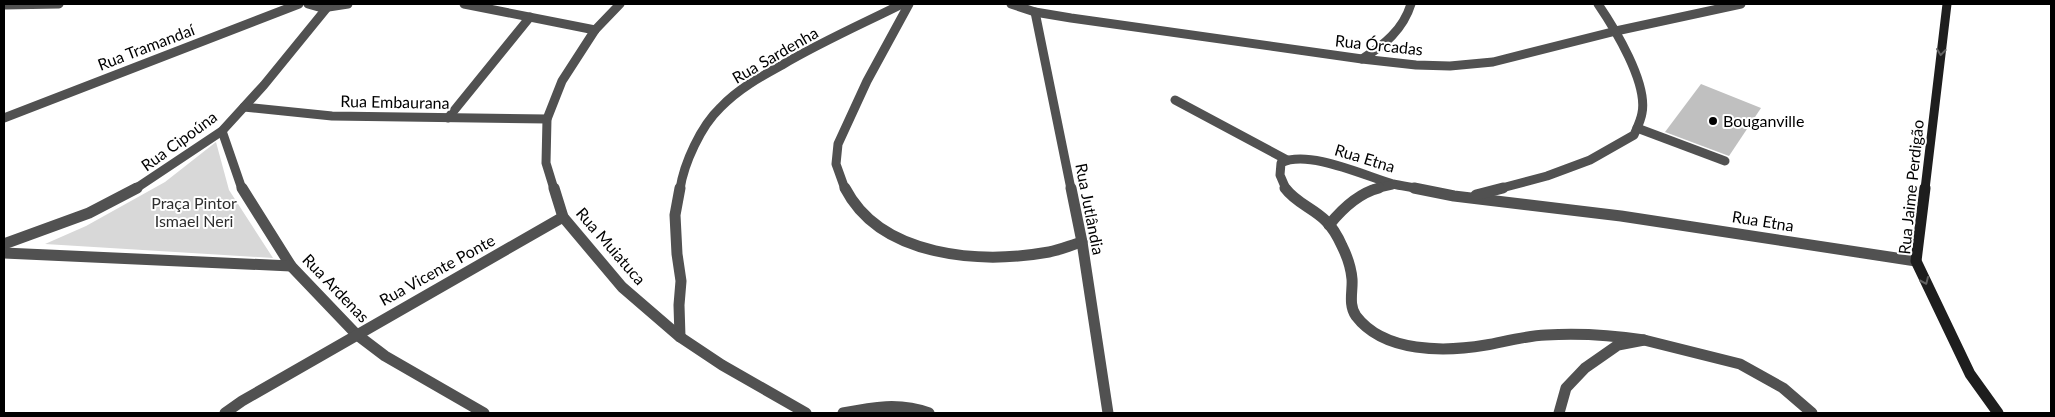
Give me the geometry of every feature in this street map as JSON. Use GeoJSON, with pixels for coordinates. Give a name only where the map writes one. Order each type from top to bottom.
{"type":"FeatureCollection","features":[{"type":"Feature","properties":{"kind":"main road","name":"Rua Jaime Perdigão"},"geometry":{"type":"LineString","coordinates":[[1947,4],[1916,261],[1943,321],[1970,374],[1998,413]]}},
{"type":"Feature","properties":{"kind":"street"},"geometry":{"type":"LineString","coordinates":[[4,4],[58,4]]}},
{"type":"Feature","properties":{"kind":"street","name":"Rua Tramandaí"},"geometry":{"type":"LineString","coordinates":[[4,118],[299,4]]}},
{"type":"Feature","properties":{"kind":"street"},"geometry":{"type":"LineString","coordinates":[[308,4],[313,7],[348,4]]}},
{"type":"Feature","properties":{"kind":"street"},"geometry":{"type":"LineString","coordinates":[[464,4],[596,30]]}},
{"type":"Feature","properties":{"kind":"street","name":"Rua Muiatuca"},"geometry":{"type":"LineString","coordinates":[[620,4],[596,30],[562,81],[547,119],[546,163],[563,217],[622,287],[680,337],[722,365],[806,413]]}},
{"type":"Feature","properties":{"kind":"street","name":"Rua Sardenha"},"geometry":{"type":"LineString","coordinates":[[680,337],[679,305],[681,282],[677,254],[676,215],[682,176],[694,145],[718,109],[743,88],[808,50],[902,4]]}},
{"type":"Feature","properties":{"kind":"street"},"geometry":{"type":"LineString","coordinates":[[909,4],[855,103],[836,153],[839,178],[852,202],[874,226],[906,242],[933,251],[1015,255],[1050,252],[1082,242]]}},
{"type":"Feature","properties":{"kind":"street","name":"Rua Órcadas"},"geometry":{"type":"LineString","coordinates":[[1011,4],[1035,12],[1362,59],[1416,65],[1450,66],[1493,62],[1616,31],[1740,4]]}},
{"type":"Feature","properties":{"kind":"street"},"geometry":{"type":"LineString","coordinates":[[1362,59],[1386,43],[1401,26],[1411,4]]}},
{"type":"Feature","properties":{"kind":"street"},"geometry":{"type":"LineString","coordinates":[[1470,197],[1546,176],[1590,160],[1634,135],[1642,113],[1642,91],[1616,31],[1598,4]]}},
{"type":"Feature","properties":{"kind":"street","name":"Rua Cipoúna"},"geometry":{"type":"LineString","coordinates":[[4,244],[89,213],[129,193],[222,132],[329,6]]}},
{"type":"Feature","properties":{"kind":"street","name":"Rua Jutlândia"},"geometry":{"type":"LineString","coordinates":[[1035,12],[1082,242],[1108,413]]}},
{"type":"Feature","properties":{"kind":"street"},"geometry":{"type":"LineString","coordinates":[[448,118],[530,17]]}},
{"type":"Feature","properties":{"kind":"street"},"geometry":{"type":"LineString","coordinates":[[1175,100],[1287,160]]}},
{"type":"Feature","properties":{"kind":"street","name":"Rua Embaurana"},"geometry":{"type":"LineString","coordinates":[[244,108],[332,116],[547,119]]}},
{"type":"Feature","properties":{"kind":"street"},"geometry":{"type":"LineString","coordinates":[[4,112],[23,111]]}},
{"type":"Feature","properties":{"kind":"street"},"geometry":{"type":"LineString","coordinates":[[1637,128],[1725,160]]}},
{"type":"Feature","properties":{"kind":"street","name":"Rua Ardenas"},"geometry":{"type":"LineString","coordinates":[[222,132],[241,187],[291,266],[356,334],[385,356],[484,413]]}},
{"type":"Feature","properties":{"kind":"street","name":"Rua Etna"},"geometry":{"type":"LineString","coordinates":[[1287,160],[1295,159],[1326,163],[1394,184],[1435,192],[1621,216],[1916,261]]}},
{"type":"Feature","properties":{"kind":"street"},"geometry":{"type":"LineString","coordinates":[[1287,160],[1281,163],[1279,170],[1284,187],[1300,204],[1329,224],[1346,252],[1352,280],[1351,299],[1355,314],[1366,326],[1387,338],[1415,347],[1445,349],[1480,346],[1529,336],[1572,333],[1603,333],[1644,340],[1740,364],[1783,388],[1812,413]]}},
{"type":"Feature","properties":{"kind":"street"},"geometry":{"type":"LineString","coordinates":[[1329,224],[1366,191],[1394,184]]}},
{"type":"Feature","properties":{"kind":"street","name":"Rua Vicente Ponte"},"geometry":{"type":"LineString","coordinates":[[225,413],[356,334],[563,217]]}},
{"type":"Feature","properties":{"kind":"street"},"geometry":{"type":"LineString","coordinates":[[4,253],[291,266]]}},
{"type":"Feature","properties":{"kind":"street"},"geometry":{"type":"LineString","coordinates":[[1559,413],[1566,388],[1585,368],[1618,345],[1644,340]]}},
{"type":"Feature","properties":{"kind":"street"},"geometry":{"type":"LineString","coordinates":[[843,413],[880,406],[913,407],[929,413]]}},
{"type":"Feature","properties":{"kind":"green space","name":"Praça Pintor Ismael Neri"},"geometry":{"type":"Polygon","coordinates":[[[216,142],[229,190],[273,258],[45,244],[86,226],[165,182],[216,142]]]}},
{"type":"Feature","properties":{"kind":"building","name":"Bouganville"},"geometry":{"type":"Polygon","coordinates":[[[1701,84],[1761,108],[1729,156],[1665,132],[1701,84]]]}},
{"type":"Feature","properties":{"kind":"place","name":"Bouganville"},"geometry":{"type":"Point","coordinates":[1713,121]}}]}
